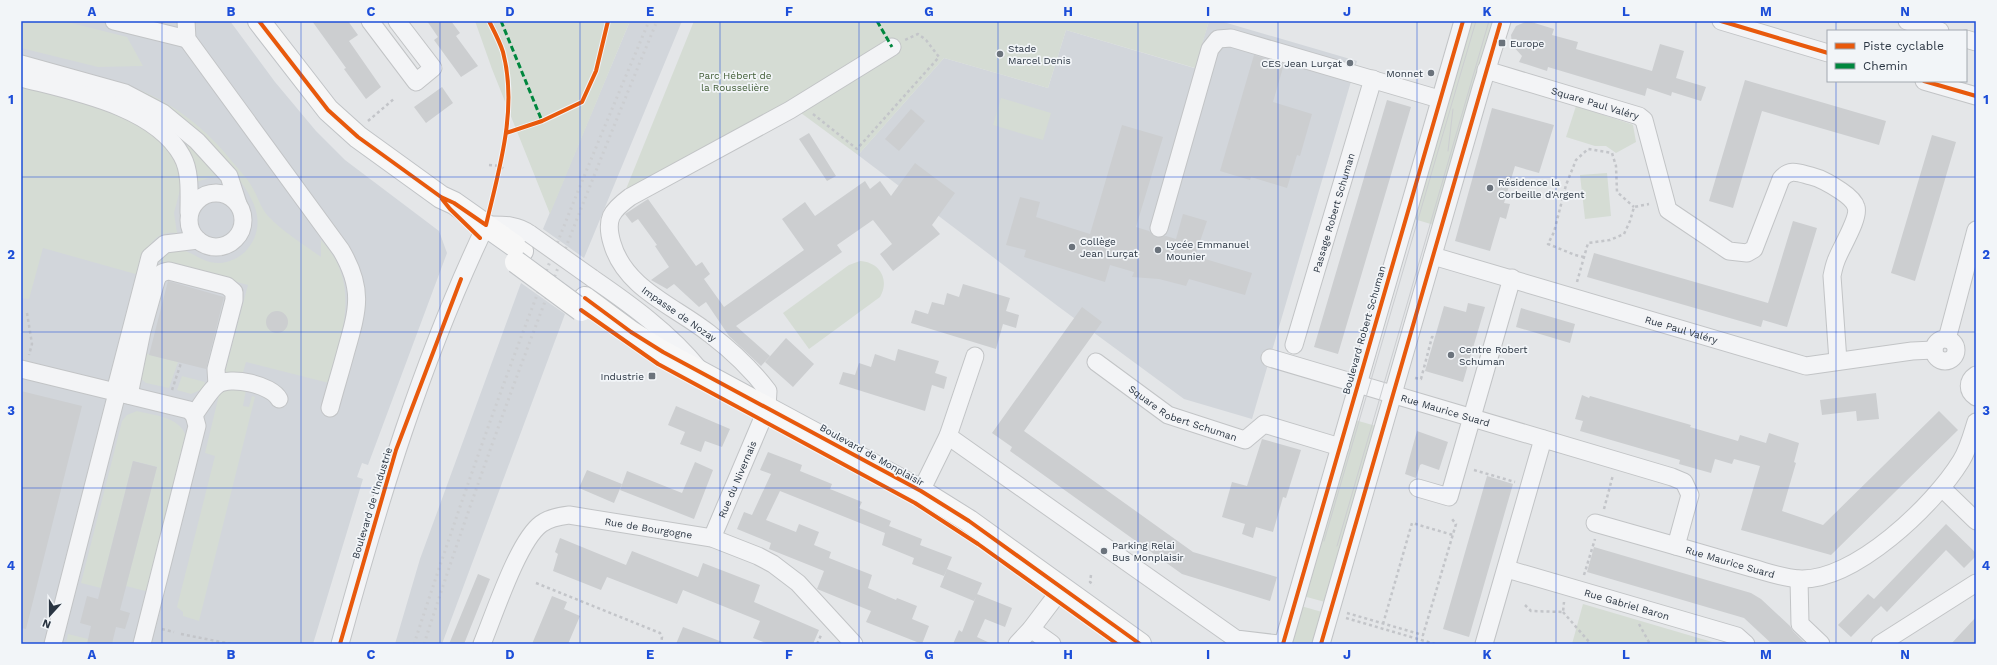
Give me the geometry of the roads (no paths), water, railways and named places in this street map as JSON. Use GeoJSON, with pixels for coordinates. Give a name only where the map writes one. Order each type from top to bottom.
{"type":"FeatureCollection","features":[{"type":"Feature","properties":{"kind":"main road","name":"Boulevard de Monplaisir"},"geometry":{"type":"LineString","coordinates":[[259,21],[328,110],[358,137],[441,197],[450,209],[483,231],[523,249],[589,292],[631,332],[704,375],[764,414],[908,499],[1140,644]]}},
{"type":"Feature","properties":{"kind":"main road","name":"Boulevard de Monplaisir"},"geometry":{"type":"LineString","coordinates":[[589,292],[658,364],[921,491],[970,521],[1058,593],[1117,644]]}},
{"type":"Feature","properties":{"kind":"street"},"geometry":{"type":"LineString","coordinates":[[114,21],[187,39]]}},
{"type":"Feature","properties":{"kind":"street"},"geometry":{"type":"LineString","coordinates":[[186,21],[187,39],[349,263],[356,289],[356,315],[330,408]]}},
{"type":"Feature","properties":{"kind":"street"},"geometry":{"type":"LineString","coordinates":[[370,21],[416,82],[433,68],[397,21]]}},
{"type":"Feature","properties":{"kind":"street","name":"Boulevard Robert Schuman"},"geometry":{"type":"LineString","coordinates":[[1282,644],[1340,447],[1439,99],[1463,21]]}},
{"type":"Feature","properties":{"kind":"street"},"geometry":{"type":"LineString","coordinates":[[1721,21],[1743,24],[1827,53]]}},
{"type":"Feature","properties":{"kind":"street"},"geometry":{"type":"LineString","coordinates":[[1907,21],[1937,30]]}},
{"type":"Feature","properties":{"kind":"street"},"geometry":{"type":"LineString","coordinates":[[1321,644],[1486,70],[1501,23]]}},
{"type":"Feature","properties":{"kind":"street"},"geometry":{"type":"LineString","coordinates":[[1159,228],[1189,118],[1210,49],[1214,42],[1226,37],[1439,99]]}},
{"type":"Feature","properties":{"kind":"street","name":"Impasse de Nozay"},"geometry":{"type":"LineString","coordinates":[[764,414],[768,391],[756,376],[710,334],[641,288],[626,271],[618,258],[609,232],[610,219],[615,208],[630,197],[800,104],[892,47]]}},
{"type":"Feature","properties":{"kind":"street"},"geometry":{"type":"LineString","coordinates":[[21,64],[125,93],[163,113],[197,141],[229,176],[243,222],[240,233],[232,242],[220,247],[214,247],[198,240],[191,231],[188,180],[183,157],[173,142],[158,128],[113,105],[76,92],[21,78]]}},
{"type":"Feature","properties":{"kind":"street","name":"Square Paul Valéry"},"geometry":{"type":"LineString","coordinates":[[1486,70],[1639,116],[1644,120],[1668,210],[1729,251],[1747,253],[1754,249],[1781,179],[1785,174],[1792,171],[1815,177],[1828,182],[1844,193],[1854,202],[1857,208],[1855,218],[1835,262],[1832,276],[1838,362]]}},
{"type":"Feature","properties":{"kind":"street","name":"Passage Robert Schuman"},"geometry":{"type":"LineString","coordinates":[[1294,345],[1373,79]]}},
{"type":"Feature","properties":{"kind":"street"},"geometry":{"type":"LineString","coordinates":[[1927,82],[1976,96]]}},
{"type":"Feature","properties":{"kind":"street"},"geometry":{"type":"LineString","coordinates":[[189,213],[196,201],[201,196],[214,192],[228,195],[238,204]]}},
{"type":"Feature","properties":{"kind":"street"},"geometry":{"type":"LineString","coordinates":[[483,231],[510,225],[519,227],[523,249],[589,292],[641,288]]}},
{"type":"Feature","properties":{"kind":"street"},"geometry":{"type":"LineString","coordinates":[[1947,339],[1976,230]]}},
{"type":"Feature","properties":{"kind":"street","name":"Boulevard de l'Industrie"},"geometry":{"type":"LineString","coordinates":[[340,644],[396,450],[461,279],[483,231]]}},
{"type":"Feature","properties":{"kind":"street"},"geometry":{"type":"LineString","coordinates":[[53,644],[120,393],[150,257],[165,244],[198,240]]}},
{"type":"Feature","properties":{"kind":"street","name":"Rue Paul Valéry"},"geometry":{"type":"LineString","coordinates":[[1433,256],[1512,278],[1806,366],[1912,351],[1934,350]]}},
{"type":"Feature","properties":{"kind":"street"},"geometry":{"type":"LineString","coordinates":[[120,393],[142,331],[156,281],[164,272],[169,271],[227,286],[234,292],[234,300],[216,369],[217,385]]}},
{"type":"Feature","properties":{"kind":"street"},"geometry":{"type":"LineString","coordinates":[[1418,488],[1449,497],[1512,278]]}},
{"type":"Feature","properties":{"kind":"street"},"geometry":{"type":"LineString","coordinates":[[1947,339],[1955,346],[1956,353],[1952,359],[1946,361],[1939,360],[1934,350],[1934,346],[1940,340],[1947,339]]}},
{"type":"Feature","properties":{"kind":"street"},"geometry":{"type":"LineString","coordinates":[[921,491],[948,436],[976,356]]}},
{"type":"Feature","properties":{"kind":"street","name":"Rue Maurice Suard"},"geometry":{"type":"LineString","coordinates":[[1270,358],[1392,396],[1672,477],[1684,482],[1690,495],[1676,546],[1772,574],[1798,579],[1830,574],[1853,564],[1904,527],[1942,488],[1962,460],[1976,422]]}},
{"type":"Feature","properties":{"kind":"street"},"geometry":{"type":"LineString","coordinates":[[25,359],[120,393],[189,412],[198,426],[142,644]]}},
{"type":"Feature","properties":{"kind":"street"},"geometry":{"type":"LineString","coordinates":[[1952,359],[1974,377],[1969,390],[1976,397]]}},
{"type":"Feature","properties":{"kind":"street","name":"Square Robert Schuman"},"geometry":{"type":"LineString","coordinates":[[1096,362],[1168,415],[1245,440],[1264,424],[1272,422],[1340,447]]}},
{"type":"Feature","properties":{"kind":"street"},"geometry":{"type":"LineString","coordinates":[[189,412],[217,385],[231,380],[272,390],[279,399]]}},
{"type":"Feature","properties":{"kind":"street","name":"Rue du Nivernais"},"geometry":{"type":"LineString","coordinates":[[712,538],[764,414]]}},
{"type":"Feature","properties":{"kind":"street"},"geometry":{"type":"LineString","coordinates":[[948,436],[1236,638],[1279,644]]}},
{"type":"Feature","properties":{"kind":"street"},"geometry":{"type":"LineString","coordinates":[[1484,644],[1507,569],[1543,440]]}},
{"type":"Feature","properties":{"kind":"street"},"geometry":{"type":"LineString","coordinates":[[1942,488],[1976,521]]}},
{"type":"Feature","properties":{"kind":"street","name":"Rue de Bourgogne"},"geometry":{"type":"LineString","coordinates":[[482,644],[520,551],[530,534],[542,523],[557,517],[569,515],[712,538],[758,556],[786,573],[798,583],[854,644]]}},
{"type":"Feature","properties":{"kind":"street"},"geometry":{"type":"LineString","coordinates":[[1598,524],[1676,546]]}},
{"type":"Feature","properties":{"kind":"street","name":"Rue Gabriel Baron"},"geometry":{"type":"LineString","coordinates":[[1507,569],[1737,636],[1746,644]]}},
{"type":"Feature","properties":{"kind":"street"},"geometry":{"type":"LineString","coordinates":[[1798,579],[1800,624],[1821,644]]}},
{"type":"Feature","properties":{"kind":"street"},"geometry":{"type":"LineString","coordinates":[[1880,644],[1976,584]]}},
{"type":"Feature","properties":{"kind":"street"},"geometry":{"type":"LineString","coordinates":[[1017,644],[1031,629],[1058,593]]}},
{"type":"Feature","properties":{"kind":"street"},"geometry":{"type":"LineString","coordinates":[[1031,629],[1052,644]]}},
{"type":"Feature","properties":{"kind":"tram line"},"geometry":{"type":"LineString","coordinates":[[1324,541],[1476,21]]}},
{"type":"Feature","properties":{"kind":"tram line"},"geometry":{"type":"LineString","coordinates":[[1337,546],[1489,21]]}},
{"type":"Feature","properties":{"kind":"tram line"},"geometry":{"type":"LineString","coordinates":[[1448,151],[1453,109]]}},
{"type":"Feature","properties":{"kind":"railway"},"geometry":{"type":"LineString","coordinates":[[414,644],[509,369],[581,183],[649,21]]}},
{"type":"Feature","properties":{"kind":"railway"},"geometry":{"type":"LineString","coordinates":[[424,644],[477,486],[534,330],[594,175],[657,21]]}},
{"type":"Feature","properties":{"kind":"place","name":"Europe"},"geometry":{"type":"Point","coordinates":[1502,43]}},
{"type":"Feature","properties":{"kind":"place","name":"Stade Marcel Denis"},"geometry":{"type":"Point","coordinates":[1000,54]}},
{"type":"Feature","properties":{"kind":"place","name":"CES Jean Lurçat"},"geometry":{"type":"Point","coordinates":[1350,63]}},
{"type":"Feature","properties":{"kind":"place","name":"Monnet"},"geometry":{"type":"Point","coordinates":[1431,73]}},
{"type":"Feature","properties":{"kind":"place","name":"Résidence la Corbeille d'Argent"},"geometry":{"type":"Point","coordinates":[1490,188]}},
{"type":"Feature","properties":{"kind":"place","name":"Collège Jean Lurçat"},"geometry":{"type":"Point","coordinates":[1072,247]}},
{"type":"Feature","properties":{"kind":"place","name":"Lycée Emmanuel Mounier"},"geometry":{"type":"Point","coordinates":[1158,250]}},
{"type":"Feature","properties":{"kind":"place","name":"Centre Robert Schuman"},"geometry":{"type":"Point","coordinates":[1451,355]}},
{"type":"Feature","properties":{"kind":"place","name":"Industrie"},"geometry":{"type":"Point","coordinates":[652,376]}},
{"type":"Feature","properties":{"kind":"place","name":"Parking Relai Bus Monplaisir"},"geometry":{"type":"Point","coordinates":[1104,551]}},
{"type":"Feature","properties":{"kind":"park label","name":"Parc Hébert de la Rousselière"},"geometry":{"type":"Point","coordinates":[735,80]}}]}
